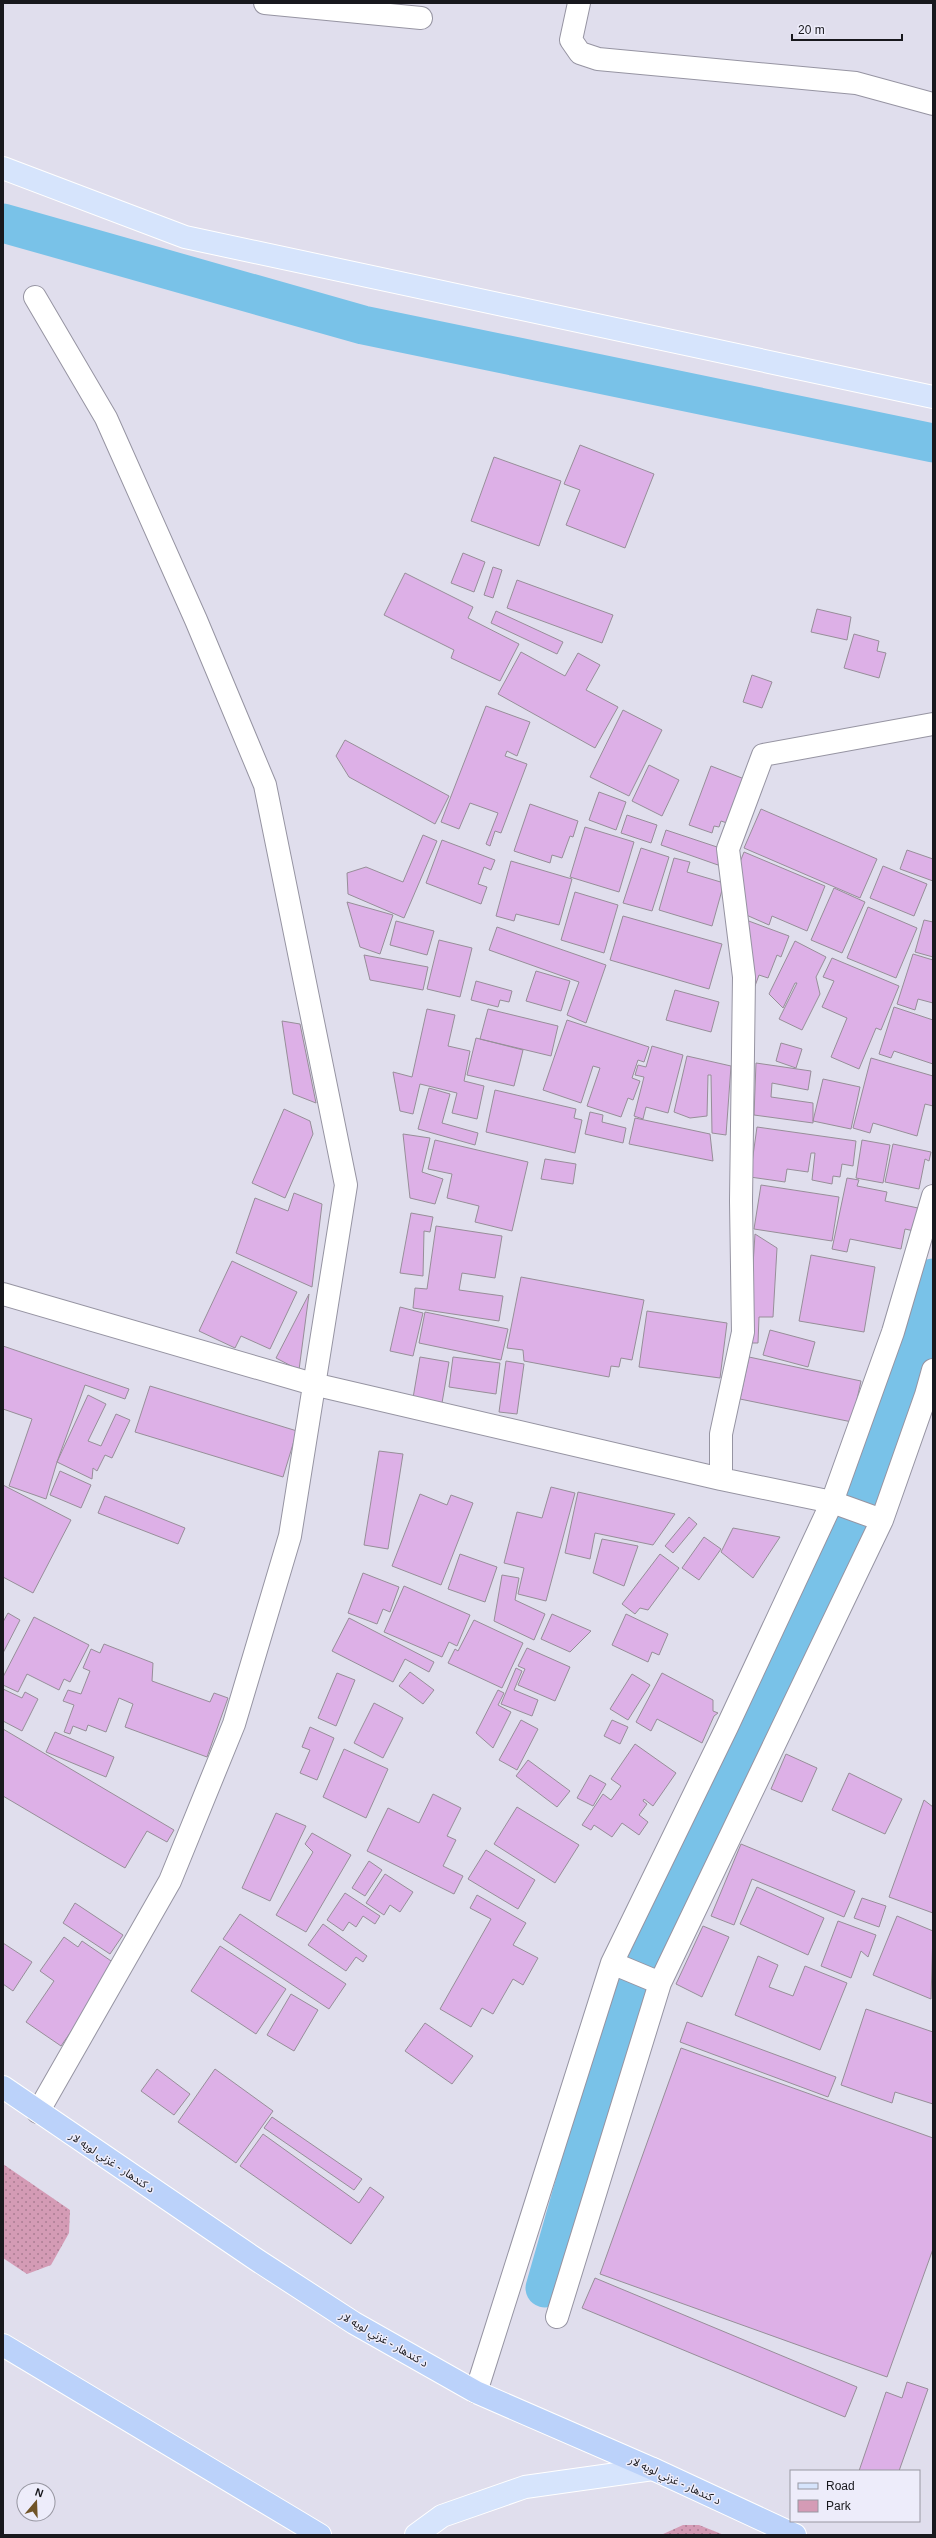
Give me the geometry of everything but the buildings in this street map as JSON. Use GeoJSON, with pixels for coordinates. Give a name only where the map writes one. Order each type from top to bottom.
{"type":"FeatureCollection","features":[{"type":"Feature","properties":{"kind":"highway","name":"د کندهار - غزني لويه لار"},"geometry":{"type":"LineString","coordinates":[[3,2087],[38,2112],[354,2323],[476,2392],[653,2468],[795,2535]]}},
{"type":"Feature","properties":{"kind":"highway"},"geometry":{"type":"LineString","coordinates":[[3,2345],[320,2535]]}},
{"type":"Feature","properties":{"kind":"main road"},"geometry":{"type":"LineString","coordinates":[[3,168],[185,237],[933,397]]}},
{"type":"Feature","properties":{"kind":"main road"},"geometry":{"type":"LineString","coordinates":[[416,2535],[442,2516],[525,2487],[653,2468]]}},
{"type":"Feature","properties":{"kind":"street"},"geometry":{"type":"LineString","coordinates":[[265,3],[421,18]]}},
{"type":"Feature","properties":{"kind":"street"},"geometry":{"type":"LineString","coordinates":[[579,3],[571,40],[580,53],[598,59],[856,83],[933,104]]}},
{"type":"Feature","properties":{"kind":"street"},"geometry":{"type":"LineString","coordinates":[[35,297],[106,418],[196,620],[265,785],[346,1185],[313,1384],[290,1536],[234,1724],[170,1881],[38,2112]]}},
{"type":"Feature","properties":{"kind":"street"},"geometry":{"type":"LineString","coordinates":[[721,1479],[721,1434],[743,1332],[741,1201],[744,977],[728,850],[763,754],[933,724]]}},
{"type":"Feature","properties":{"kind":"street"},"geometry":{"type":"LineString","coordinates":[[476,2392],[612,1963],[836,1503],[893,1332],[933,1196]]}},
{"type":"Feature","properties":{"kind":"street"},"geometry":{"type":"LineString","coordinates":[[3,1294],[313,1384],[721,1479],[836,1503],[882,1520]]}},
{"type":"Feature","properties":{"kind":"street"},"geometry":{"type":"LineString","coordinates":[[557,2317],[660,1983],[882,1520],[926,1396],[933,1370]]}},
{"type":"Feature","properties":{"kind":"street"},"geometry":{"type":"LineString","coordinates":[[612,1963],[660,1983]]}},
{"type":"Feature","properties":{"kind":"green space"},"geometry":{"type":"Polygon","coordinates":[[[3,2164],[70,2210],[69,2233],[51,2265],[27,2274],[3,2258],[3,2164]]]}},
{"type":"Feature","properties":{"kind":"green space"},"geometry":{"type":"Polygon","coordinates":[[[683,2525],[699,2525],[724,2535],[661,2535],[683,2525]]]}},
{"type":"Feature","properties":{"kind":"waterway"},"geometry":{"type":"LineString","coordinates":[[3,223],[363,325],[933,443]]}},
{"type":"Feature","properties":{"kind":"waterway"},"geometry":{"type":"LineString","coordinates":[[545,2288],[625,2008],[822,1586],[903,1391],[933,1278]]}}]}
